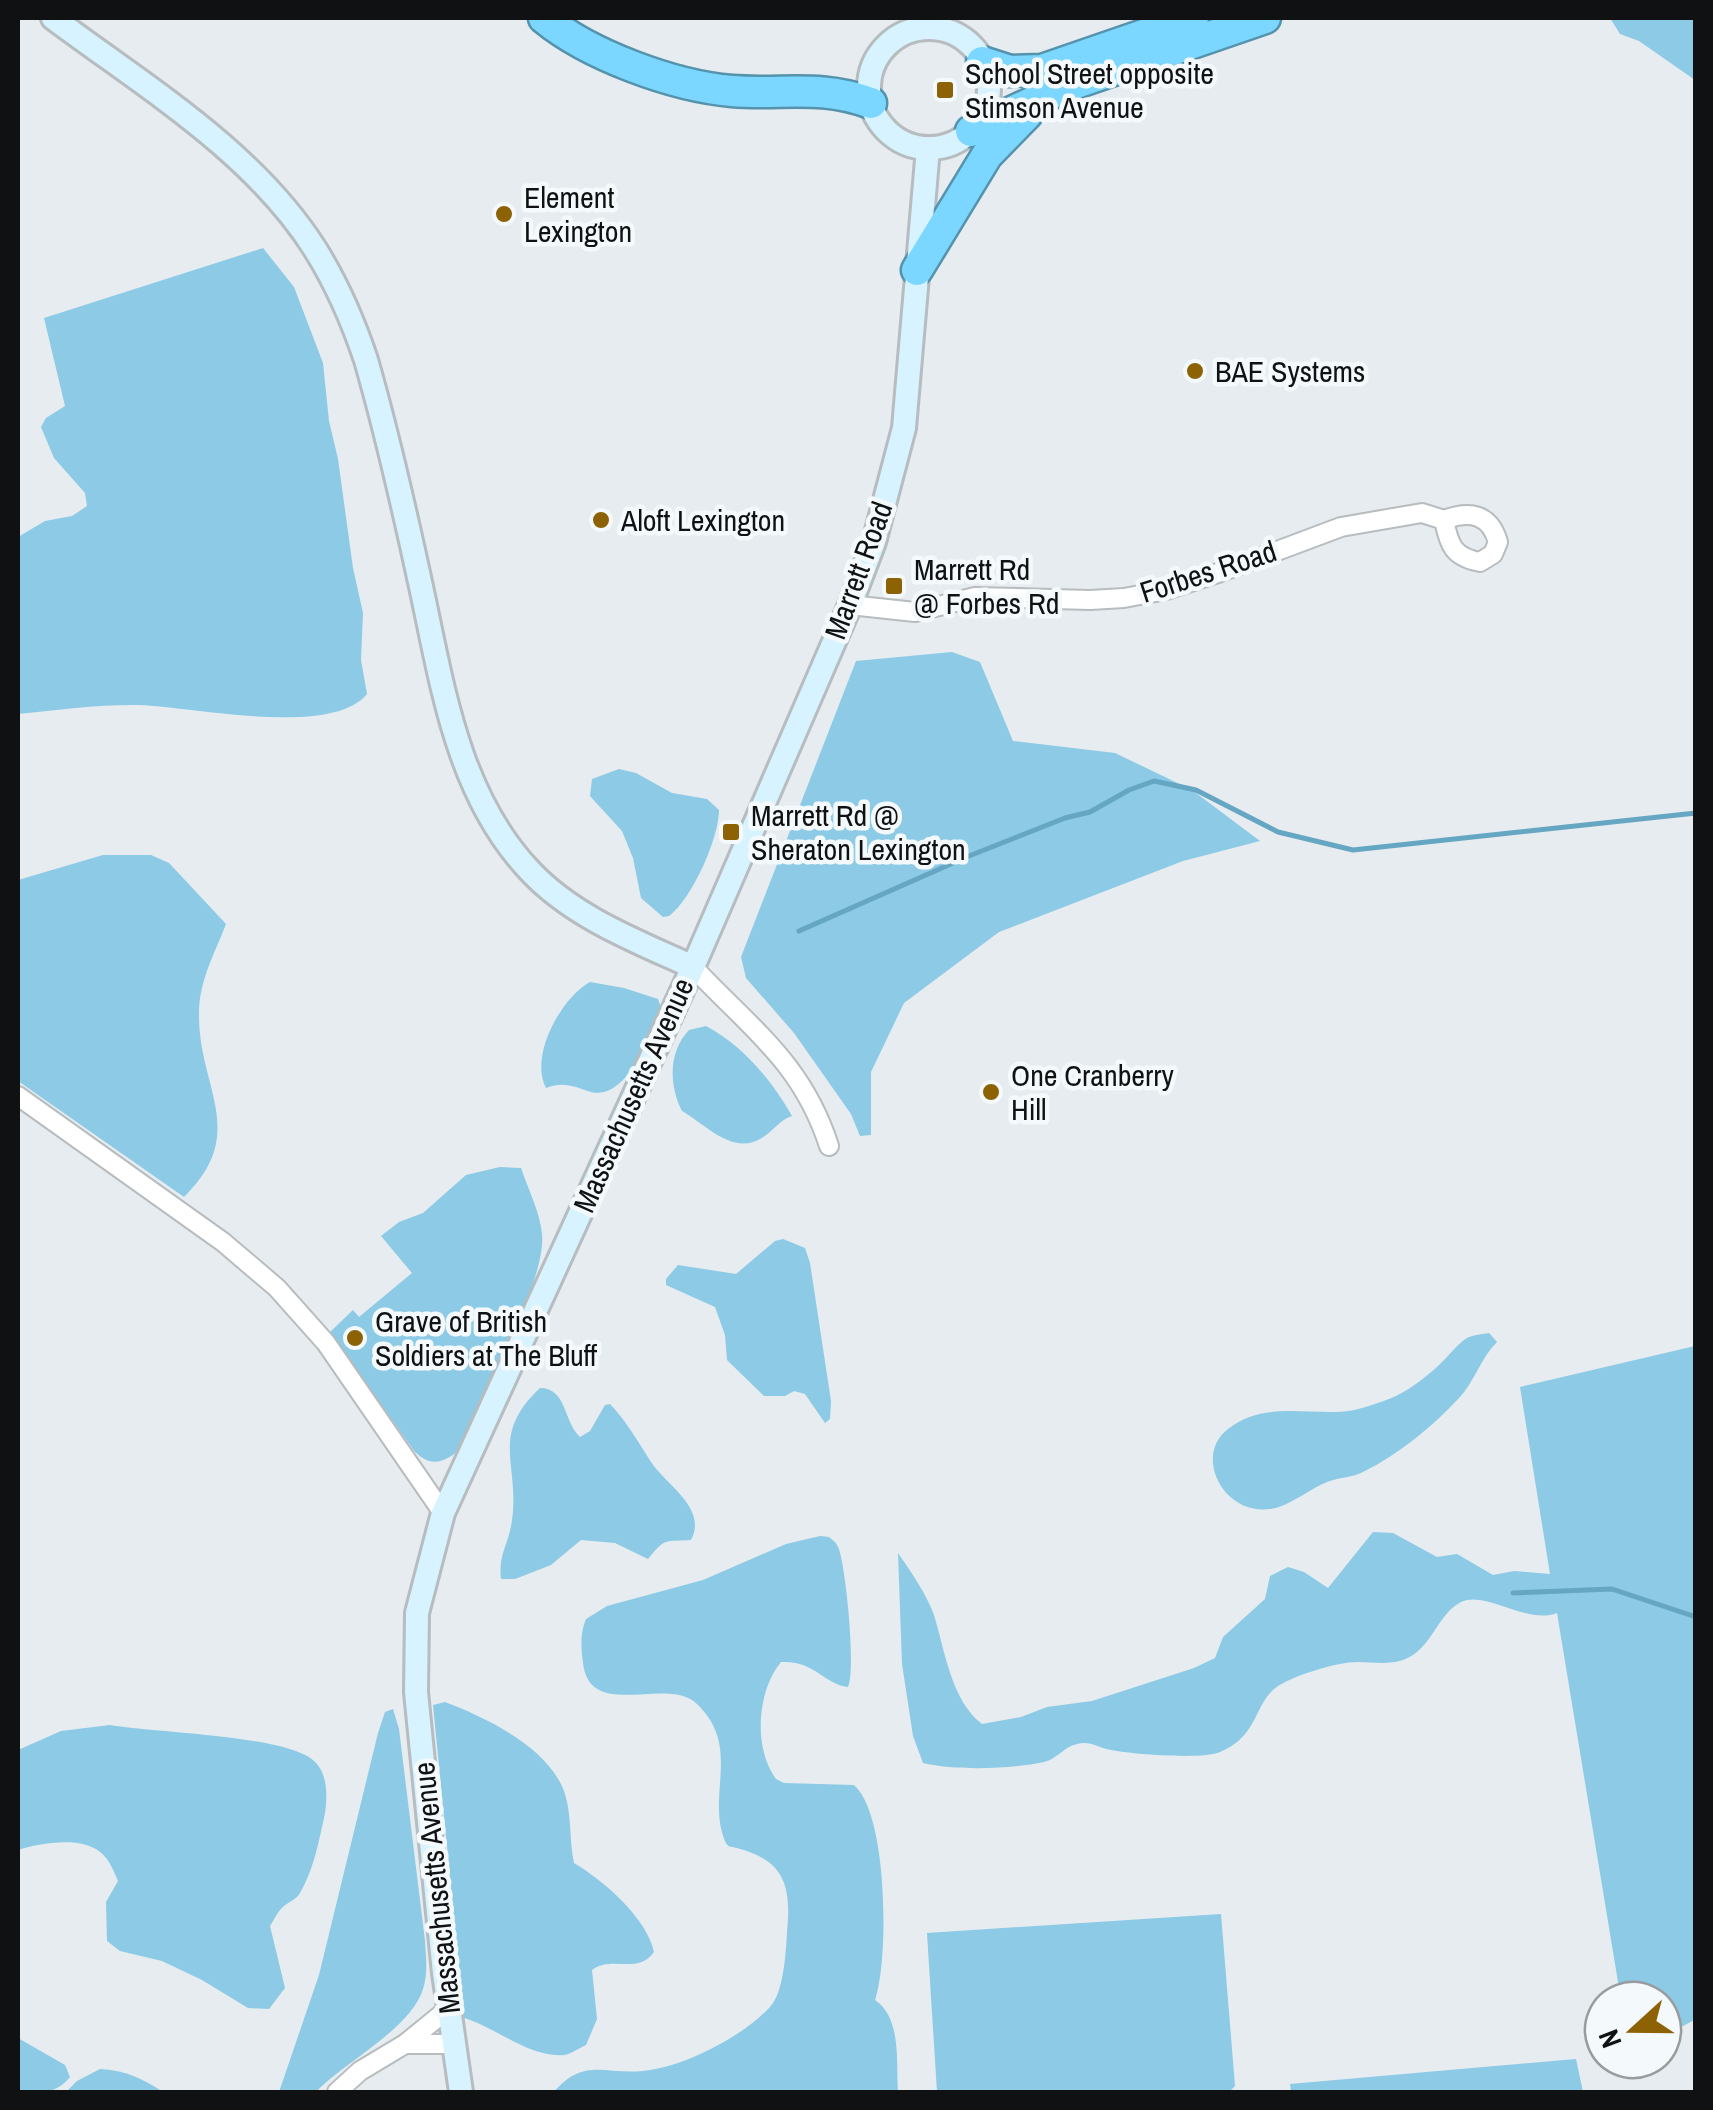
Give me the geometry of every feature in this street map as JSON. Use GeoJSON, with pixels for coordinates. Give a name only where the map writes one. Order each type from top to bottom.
{"type":"FeatureCollection","features":[{"type":"Feature","properties":{"kind":"highway"},"geometry":{"type":"LineString","coordinates":[[544,18],[591,47],[694,85],[732,91],[826,90],[871,102]]}},
{"type":"Feature","properties":{"kind":"highway"},"geometry":{"type":"LineString","coordinates":[[974,52],[1010,71],[1042,70],[1193,18]]}},
{"type":"Feature","properties":{"kind":"highway"},"geometry":{"type":"LineString","coordinates":[[971,131],[1062,88],[1265,18]]}},
{"type":"Feature","properties":{"kind":"highway"},"geometry":{"type":"LineString","coordinates":[[918,270],[996,143],[1016,122],[1062,88]]}},
{"type":"Feature","properties":{"kind":"main road","name":"Massachusetts Avenue"},"geometry":{"type":"LineString","coordinates":[[53,18],[234,157],[266,187],[314,247],[352,321],[366,360],[444,688],[465,766],[478,797],[514,852],[548,888],[598,922],[693,968],[443,1513],[417,1614],[416,1674],[448,2009],[461,2092]]}},
{"type":"Feature","properties":{"kind":"main road"},"geometry":{"type":"LineString","coordinates":[[961,18],[988,78],[987,102],[971,131],[951,144],[928,148],[906,144],[887,131],[871,102],[872,70],[897,29],[910,32],[930,28],[952,34],[974,52]]}},
{"type":"Feature","properties":{"kind":"main road","name":"Marrett Road"},"geometry":{"type":"LineString","coordinates":[[693,968],[850,605],[883,511],[904,428],[928,148]]}},
{"type":"Feature","properties":{"kind":"street","name":"Forbes Road"},"geometry":{"type":"LineString","coordinates":[[850,605],[915,612],[975,597],[1124,598],[1166,590],[1342,527],[1422,512],[1444,520]]}},
{"type":"Feature","properties":{"kind":"street"},"geometry":{"type":"LineString","coordinates":[[693,968],[798,1076],[820,1119],[828,1146]]}},
{"type":"Feature","properties":{"kind":"street"},"geometry":{"type":"LineString","coordinates":[[18,1096],[223,1242],[277,1288],[326,1344],[443,1513]]}},
{"type":"Feature","properties":{"kind":"street"},"geometry":{"type":"LineString","coordinates":[[337,2092],[360,2071],[405,2044],[448,2009]]}},
{"type":"Feature","properties":{"kind":"street"},"geometry":{"type":"LineString","coordinates":[[405,2044],[452,2044]]}},
{"type":"Feature","properties":{"kind":"shaded area"},"geometry":{"type":"Polygon","coordinates":[[[1610,18],[1695,18],[1695,80],[1639,41],[1620,34],[1610,18]]]}},
{"type":"Feature","properties":{"kind":"shaded area"},"geometry":{"type":"Polygon","coordinates":[[[263,248],[294,287],[323,363],[329,421],[363,613],[361,660],[367,694],[349,707],[323,715],[291,717],[133,705],[18,714],[18,537],[45,521],[72,516],[87,506],[85,493],[54,458],[41,427],[46,418],[65,406],[44,318],[263,248]]]}},
{"type":"Feature","properties":{"kind":"shaded area"},"geometry":{"type":"Polygon","coordinates":[[[952,652],[980,662],[1013,741],[1115,753],[1192,790],[1260,841],[1183,861],[999,932],[904,1003],[871,1072],[871,1135],[860,1136],[851,1114],[794,1033],[746,978],[741,957],[856,661],[952,652]]]}},
{"type":"Feature","properties":{"kind":"shaded area"},"geometry":{"type":"Polygon","coordinates":[[[619,769],[636,773],[672,793],[707,799],[719,810],[703,867],[687,896],[669,916],[663,917],[641,898],[633,858],[622,831],[590,796],[592,779],[619,769]]]}},
{"type":"Feature","properties":{"kind":"shaded area"},"geometry":{"type":"Polygon","coordinates":[[[103,855],[151,855],[169,863],[226,924],[204,979],[199,1014],[216,1109],[214,1151],[204,1174],[184,1197],[18,1081],[18,880],[103,855]]]}},
{"type":"Feature","properties":{"kind":"shaded area"},"geometry":{"type":"Polygon","coordinates":[[[590,982],[658,999],[662,1010],[636,1064],[615,1087],[604,1092],[564,1085],[546,1088],[542,1060],[551,1029],[568,1001],[590,982]]]}},
{"type":"Feature","properties":{"kind":"shaded area"},"geometry":{"type":"Polygon","coordinates":[[[706,1026],[755,1065],[792,1116],[760,1139],[750,1143],[729,1141],[682,1111],[673,1080],[677,1048],[689,1030],[706,1026]]]}},
{"type":"Feature","properties":{"kind":"shaded area"},"geometry":{"type":"Polygon","coordinates":[[[500,1167],[521,1168],[541,1226],[541,1255],[523,1311],[458,1451],[442,1461],[432,1461],[415,1452],[329,1333],[353,1310],[359,1317],[412,1273],[381,1236],[399,1222],[423,1213],[466,1175],[500,1167]]]}},
{"type":"Feature","properties":{"kind":"shaded area"},"geometry":{"type":"Polygon","coordinates":[[[783,1239],[805,1248],[810,1263],[831,1401],[830,1419],[825,1423],[805,1394],[794,1391],[785,1396],[764,1396],[727,1360],[725,1335],[715,1307],[666,1285],[666,1279],[678,1265],[736,1274],[775,1241],[783,1239]]]}},
{"type":"Feature","properties":{"kind":"shaded area"},"geometry":{"type":"Polygon","coordinates":[[[1489,1333],[1497,1342],[1459,1398],[1414,1440],[1376,1465],[1327,1482],[1279,1507],[1260,1509],[1244,1505],[1220,1485],[1214,1470],[1217,1441],[1240,1421],[1264,1413],[1345,1411],[1382,1402],[1422,1379],[1467,1338],[1489,1333]]]}},
{"type":"Feature","properties":{"kind":"shaded area"},"geometry":{"type":"Polygon","coordinates":[[[1695,1346],[1696,2019],[1683,2026],[1683,1980],[1618,1980],[1557,1613],[1532,1615],[1482,1600],[1461,1602],[1445,1615],[1421,1649],[1403,1660],[1339,1664],[1278,1686],[1242,1737],[1220,1752],[1147,1754],[1085,1743],[1073,1745],[1049,1760],[1016,1766],[968,1768],[923,1763],[913,1736],[902,1664],[898,1553],[931,1607],[956,1688],[971,1714],[982,1724],[1021,1717],[1047,1707],[1092,1701],[1215,1658],[1223,1637],[1265,1599],[1270,1576],[1288,1567],[1304,1572],[1328,1588],[1373,1532],[1393,1533],[1437,1557],[1457,1554],[1493,1575],[1514,1571],[1550,1574],[1520,1387],[1695,1346]]]}},
{"type":"Feature","properties":{"kind":"shaded area"},"geometry":{"type":"Polygon","coordinates":[[[540,1388],[549,1389],[560,1399],[580,1437],[590,1431],[605,1405],[610,1404],[651,1462],[690,1507],[695,1528],[691,1540],[666,1542],[648,1559],[615,1543],[581,1540],[551,1565],[515,1579],[501,1579],[501,1562],[511,1529],[511,1436],[524,1405],[540,1388]]]}},
{"type":"Feature","properties":{"kind":"shaded area"},"geometry":{"type":"Polygon","coordinates":[[[820,1536],[835,1542],[842,1560],[851,1641],[848,1687],[802,1665],[781,1662],[767,1688],[761,1736],[776,1779],[784,1783],[854,1785],[865,1801],[874,1825],[882,1888],[882,1953],[875,2000],[884,2008],[894,2030],[898,2092],[554,2092],[585,2071],[643,2071],[676,2064],[744,2029],[770,2007],[779,1989],[788,1919],[786,1892],[778,1872],[762,1858],[725,1841],[719,1806],[721,1754],[710,1720],[684,1696],[600,1690],[589,1681],[583,1663],[586,1619],[607,1606],[703,1580],[786,1544],[820,1536]]]}},
{"type":"Feature","properties":{"kind":"shaded area"},"geometry":{"type":"Polygon","coordinates":[[[445,1702],[497,1726],[546,1762],[565,1794],[574,1863],[623,1902],[650,1939],[654,1952],[648,1959],[592,1970],[597,2019],[586,2045],[567,2054],[538,2052],[464,2018],[433,1705],[445,1702]]]}},
{"type":"Feature","properties":{"kind":"shaded area"},"geometry":{"type":"Polygon","coordinates":[[[393,1709],[399,1729],[425,1941],[423,1989],[405,2018],[316,2092],[279,2092],[319,1975],[378,1733],[385,1712],[393,1709]]]}},
{"type":"Feature","properties":{"kind":"shaded area"},"geometry":{"type":"Polygon","coordinates":[[[110,1725],[249,1740],[299,1752],[319,1767],[326,1802],[314,1861],[300,1893],[281,1909],[270,1926],[285,1988],[269,2009],[248,2008],[202,1980],[162,1961],[120,1951],[107,1941],[106,1902],[118,1881],[107,1859],[96,1849],[68,1842],[18,1850],[18,1750],[61,1731],[110,1725]]]}},
{"type":"Feature","properties":{"kind":"shaded area"},"geometry":{"type":"Polygon","coordinates":[[[1221,1914],[1235,2086],[1229,2092],[937,2092],[927,1933],[1221,1914]]]}},
{"type":"Feature","properties":{"kind":"shaded area"},"geometry":{"type":"Polygon","coordinates":[[[18,2038],[65,2065],[70,2077],[53,2090],[18,2092],[18,2038]]]}},
{"type":"Feature","properties":{"kind":"shaded area"},"geometry":{"type":"Polygon","coordinates":[[[1576,2059],[1583,2092],[1291,2092],[1290,2084],[1576,2059]]]}},
{"type":"Feature","properties":{"kind":"shaded area"},"geometry":{"type":"Polygon","coordinates":[[[100,2069],[133,2076],[163,2092],[66,2092],[100,2069]]]}},
{"type":"Feature","properties":{"kind":"waterway"},"geometry":{"type":"LineString","coordinates":[[799,931],[969,856],[1090,812],[1154,781],[1196,790],[1278,832],[1353,850],[1696,813]]}},
{"type":"Feature","properties":{"kind":"waterway"},"geometry":{"type":"LineString","coordinates":[[1513,1593],[1612,1589],[1696,1617]]}},
{"type":"Feature","properties":{"kind":"place","name":"School Street opposite Stimson Avenue"},"geometry":{"type":"Point","coordinates":[945,90]}},
{"type":"Feature","properties":{"kind":"place","name":"Element Lexington"},"geometry":{"type":"Point","coordinates":[504,214]}},
{"type":"Feature","properties":{"kind":"place","name":"BAE Systems"},"geometry":{"type":"Point","coordinates":[1195,371]}},
{"type":"Feature","properties":{"kind":"place","name":"Aloft Lexington"},"geometry":{"type":"Point","coordinates":[601,520]}},
{"type":"Feature","properties":{"kind":"place","name":"Marrett Rd @ Forbes Rd"},"geometry":{"type":"Point","coordinates":[894,586]}},
{"type":"Feature","properties":{"kind":"place","name":"Marrett Rd @ Sheraton Lexington"},"geometry":{"type":"Point","coordinates":[731,832]}},
{"type":"Feature","properties":{"kind":"place","name":"One Cranberry Hill"},"geometry":{"type":"Point","coordinates":[991,1092]}},
{"type":"Feature","properties":{"kind":"place","name":"Grave of British Soldiers at The Bluff"},"geometry":{"type":"Point","coordinates":[355,1338]}}]}
